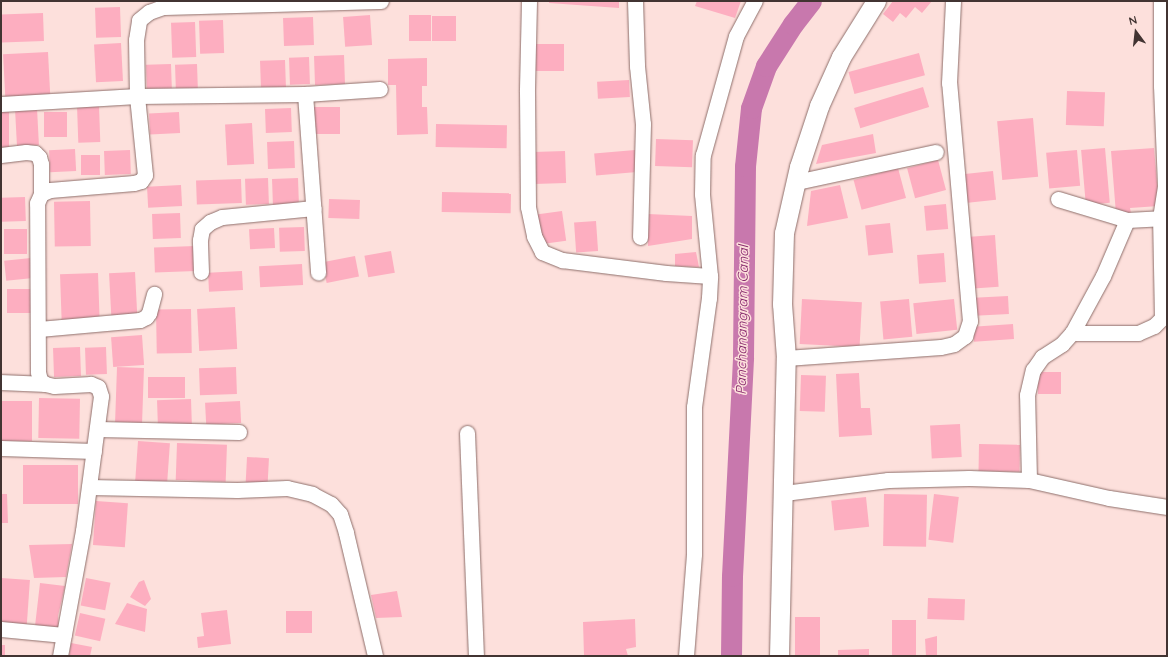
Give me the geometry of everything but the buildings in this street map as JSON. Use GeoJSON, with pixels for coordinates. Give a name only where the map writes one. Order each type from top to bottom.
{"type":"FeatureCollection","features":[{"type":"Feature","properties":{"kind":"street"},"geometry":{"type":"LineString","coordinates":[[41,194],[50,190],[141,181],[145,175],[137,96],[136,40],[138,20],[149,12],[163,7],[381,1]]}},
{"type":"Feature","properties":{"kind":"street"},"geometry":{"type":"LineString","coordinates":[[529,1],[527,92],[528,207],[534,236],[542,252],[562,260],[666,273],[710,276]]}},
{"type":"Feature","properties":{"kind":"street"},"geometry":{"type":"LineString","coordinates":[[635,1],[637,66],[643,124],[640,237]]}},
{"type":"Feature","properties":{"kind":"street"},"geometry":{"type":"LineString","coordinates":[[686,656],[694,554],[694,407],[696,385],[706,328],[710,276],[702,194],[703,155],[736,36],[755,1]]}},
{"type":"Feature","properties":{"kind":"street"},"geometry":{"type":"LineString","coordinates":[[779,656],[786,358],[782,304],[784,233],[808,137],[841,57],[876,1]]}},
{"type":"Feature","properties":{"kind":"street"},"geometry":{"type":"LineString","coordinates":[[786,358],[940,347],[954,344],[965,336],[970,321],[949,83],[953,1]]}},
{"type":"Feature","properties":{"kind":"street"},"geometry":{"type":"LineString","coordinates":[[1072,333],[1138,333],[1154,326],[1164,318],[1165,185],[1160,78],[1161,1]]}},
{"type":"Feature","properties":{"kind":"street"},"geometry":{"type":"LineString","coordinates":[[1,104],[137,96],[305,94],[380,89]]}},
{"type":"Feature","properties":{"kind":"street"},"geometry":{"type":"LineString","coordinates":[[305,94],[318,273]]}},
{"type":"Feature","properties":{"kind":"street"},"geometry":{"type":"LineString","coordinates":[[1,155],[26,152],[35,153],[39,157],[41,164],[41,194],[37,203],[38,372],[40,380],[45,384]]}},
{"type":"Feature","properties":{"kind":"street"},"geometry":{"type":"LineString","coordinates":[[796,182],[936,152]]}},
{"type":"Feature","properties":{"kind":"street"},"geometry":{"type":"LineString","coordinates":[[1058,199],[1128,220],[1164,220]]}},
{"type":"Feature","properties":{"kind":"street"},"geometry":{"type":"LineString","coordinates":[[201,272],[200,240],[202,229],[210,222],[222,217],[314,208]]}},
{"type":"Feature","properties":{"kind":"street"},"geometry":{"type":"LineString","coordinates":[[1029,480],[1027,395],[1033,370],[1042,357],[1062,344],[1072,333],[1103,276],[1128,220]]}},
{"type":"Feature","properties":{"kind":"street"},"geometry":{"type":"LineString","coordinates":[[38,329],[140,320],[146,317],[149,313],[154,294]]}},
{"type":"Feature","properties":{"kind":"street"},"geometry":{"type":"LineString","coordinates":[[1,382],[45,384],[54,386],[91,384],[98,387],[102,396],[83,531],[60,656]]}},
{"type":"Feature","properties":{"kind":"street"},"geometry":{"type":"LineString","coordinates":[[97,429],[239,432]]}},
{"type":"Feature","properties":{"kind":"street"},"geometry":{"type":"LineString","coordinates":[[467,433],[476,656]]}},
{"type":"Feature","properties":{"kind":"street"},"geometry":{"type":"LineString","coordinates":[[1,448],[94,451]]}},
{"type":"Feature","properties":{"kind":"street"},"geometry":{"type":"LineString","coordinates":[[784,493],[888,480],[969,478],[1029,480],[1109,498],[1167,507]]}},
{"type":"Feature","properties":{"kind":"street"},"geometry":{"type":"LineString","coordinates":[[88,487],[237,490],[287,488],[312,494],[331,504],[340,514],[346,533],[375,656]]}},
{"type":"Feature","properties":{"kind":"street"},"geometry":{"type":"LineString","coordinates":[[1,629],[64,635]]}},
{"type":"Feature","properties":{"kind":"waterway","name":"Panchanangram Canal"},"geometry":{"type":"LineString","coordinates":[[731,656],[732,576],[743,357],[745,166],[751,108],[766,66],[793,24],[811,1]]}}]}
